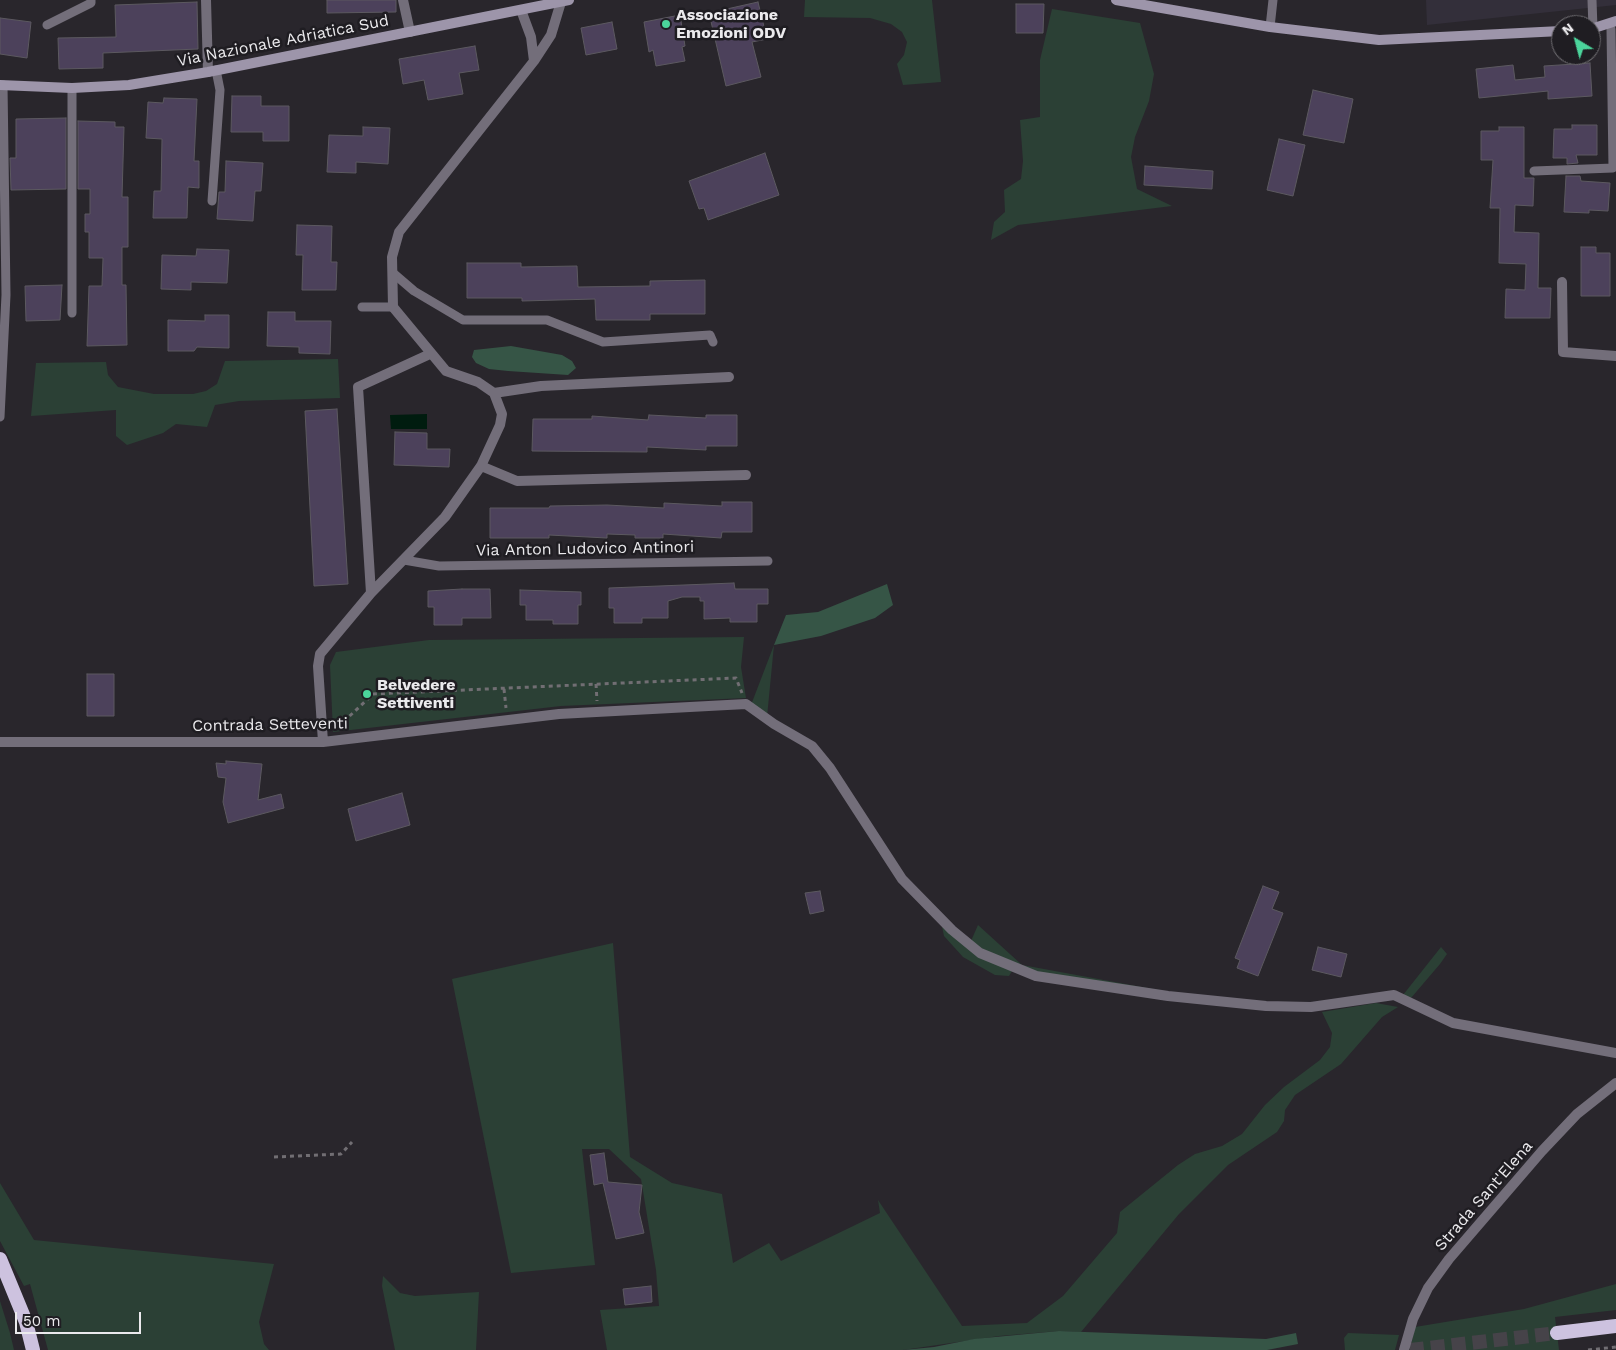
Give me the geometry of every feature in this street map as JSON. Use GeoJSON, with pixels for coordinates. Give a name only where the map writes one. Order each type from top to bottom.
{"type":"FeatureCollection","features":[{"type":"Feature","properties":{"kind":"highway"},"geometry":{"type":"LineString","coordinates":[[0,1259],[14,1290],[32,1350]]}},
{"type":"Feature","properties":{"kind":"highway"},"geometry":{"type":"LineString","coordinates":[[1557,1333],[1616,1326]]}},
{"type":"Feature","properties":{"kind":"main road"},"geometry":{"type":"LineString","coordinates":[[1116,0],[1270,27],[1379,40],[1551,31]]}},
{"type":"Feature","properties":{"kind":"main road","name":"Via Nazionale Adriatica Sud"},"geometry":{"type":"LineString","coordinates":[[2,85],[72,88],[130,85],[212,71],[565,1]]}},
{"type":"Feature","properties":{"kind":"main road"},"geometry":{"type":"LineString","coordinates":[[1601,28],[1614,27]]}},
{"type":"Feature","properties":{"kind":"street"},"geometry":{"type":"LineString","coordinates":[[206,0],[212,71]]}},
{"type":"Feature","properties":{"kind":"street"},"geometry":{"type":"LineString","coordinates":[[403,0],[410,32]]}},
{"type":"Feature","properties":{"kind":"street"},"geometry":{"type":"LineString","coordinates":[[322,742],[318,666],[320,654],[372,593],[446,517],[481,466],[500,425],[502,414],[494,393],[478,382],[446,371],[393,307],[392,257],[399,232],[534,61],[551,35],[565,1]]}},
{"type":"Feature","properties":{"kind":"street"},"geometry":{"type":"LineString","coordinates":[[521,10],[531,37],[534,61]]}},
{"type":"Feature","properties":{"kind":"street"},"geometry":{"type":"LineString","coordinates":[[1562,282],[1563,352],[1616,356]]}},
{"type":"Feature","properties":{"kind":"street"},"geometry":{"type":"LineString","coordinates":[[372,593],[358,387],[430,354]]}},
{"type":"Feature","properties":{"kind":"street"},"geometry":{"type":"LineString","coordinates":[[494,393],[542,386],[729,377]]}},
{"type":"Feature","properties":{"kind":"street"},"geometry":{"type":"LineString","coordinates":[[481,466],[517,481],[746,475]]}},
{"type":"Feature","properties":{"kind":"street"},"geometry":{"type":"LineString","coordinates":[[747,705],[812,746],[830,768],[902,878],[952,930],[980,953],[1036,976],[1168,996],[1266,1006],[1311,1007],[1394,995],[1453,1023],[1616,1053]]}},
{"type":"Feature","properties":{"kind":"street","name":"Contrada Setteventi"},"geometry":{"type":"LineString","coordinates":[[0,742],[322,742],[559,714],[747,705]]}},
{"type":"Feature","properties":{"kind":"street","name":"Strada Sant'Elena"},"geometry":{"type":"LineString","coordinates":[[1404,1350],[1420,1303],[1428,1288],[1449,1259],[1577,1114],[1616,1083]]}},
{"type":"Feature","properties":{"kind":"lane"},"geometry":{"type":"LineString","coordinates":[[47,25],[91,3],[90,0]]}},
{"type":"Feature","properties":{"kind":"lane"},"geometry":{"type":"LineString","coordinates":[[1270,27],[1273,0]]}},
{"type":"Feature","properties":{"kind":"lane"},"geometry":{"type":"LineString","coordinates":[[1592,0],[1594,15]]}},
{"type":"Feature","properties":{"kind":"lane"},"geometry":{"type":"LineString","coordinates":[[1534,170],[1612,168],[1614,27]]}},
{"type":"Feature","properties":{"kind":"lane"},"geometry":{"type":"LineString","coordinates":[[212,71],[220,90],[212,201]]}},
{"type":"Feature","properties":{"kind":"lane"},"geometry":{"type":"LineString","coordinates":[[0,417],[6,296],[2,85]]}},
{"type":"Feature","properties":{"kind":"lane"},"geometry":{"type":"LineString","coordinates":[[72,88],[72,313]]}},
{"type":"Feature","properties":{"kind":"lane"},"geometry":{"type":"LineString","coordinates":[[393,273],[414,290],[463,320],[547,320],[603,342],[710,335],[713,342]]}},
{"type":"Feature","properties":{"kind":"lane"},"geometry":{"type":"LineString","coordinates":[[362,307],[393,307]]}},
{"type":"Feature","properties":{"kind":"lane","name":"Via Anton Ludovico Antinori"},"geometry":{"type":"LineString","coordinates":[[404,560],[438,566],[768,561]]}},
{"type":"Feature","properties":{"kind":"path"},"geometry":{"type":"LineString","coordinates":[[322,742],[373,694],[736,678],[747,705]]}},
{"type":"Feature","properties":{"kind":"path"},"geometry":{"type":"LineString","coordinates":[[504,689],[506,720]]}},
{"type":"Feature","properties":{"kind":"path"},"geometry":{"type":"LineString","coordinates":[[274,1157],[341,1154],[352,1142]]}},
{"type":"Feature","properties":{"kind":"path"},"geometry":{"type":"LineString","coordinates":[[1588,1350],[1616,1347]]}},
{"type":"Feature","properties":{"kind":"shaded area"},"geometry":{"type":"Polygon","coordinates":[[[805,0],[932,0],[941,82],[903,85],[897,64],[904,55],[907,42],[902,32],[891,24],[870,18],[804,17],[805,0]]]}},
{"type":"Feature","properties":{"kind":"shaded area"},"geometry":{"type":"Polygon","coordinates":[[[1426,0],[1616,0],[1616,5],[1427,25],[1426,0]]]}},
{"type":"Feature","properties":{"kind":"shaded area"},"geometry":{"type":"Polygon","coordinates":[[[1052,9],[1140,23],[1154,74],[1149,101],[1135,137],[1131,157],[1137,189],[1172,206],[1018,225],[991,240],[994,222],[1005,212],[1004,190],[1021,179],[1023,161],[1020,120],[1040,117],[1040,60],[1052,9]]]}},
{"type":"Feature","properties":{"kind":"shaded area"},"geometry":{"type":"Polygon","coordinates":[[[511,346],[562,355],[572,361],[576,368],[568,375],[489,369],[476,363],[472,357],[474,350],[511,346]]]}},
{"type":"Feature","properties":{"kind":"shaded area"},"geometry":{"type":"Polygon","coordinates":[[[338,359],[340,398],[239,401],[215,405],[207,427],[176,424],[163,433],[127,445],[116,436],[116,410],[31,416],[36,363],[106,362],[108,375],[118,387],[154,394],[193,394],[206,391],[217,384],[225,361],[338,359]]]}},
{"type":"Feature","properties":{"kind":"shaded area"},"geometry":{"type":"Polygon","coordinates":[[[427,414],[427,429],[391,429],[390,415],[427,414]]]}},
{"type":"Feature","properties":{"kind":"shaded area"},"geometry":{"type":"Polygon","coordinates":[[[887,584],[893,605],[875,618],[821,636],[774,645],[786,615],[818,612],[887,584]]]}},
{"type":"Feature","properties":{"kind":"shaded area"},"geometry":{"type":"Polygon","coordinates":[[[744,637],[741,667],[746,698],[561,706],[333,732],[330,665],[336,652],[429,640],[744,637]]]}},
{"type":"Feature","properties":{"kind":"shaded area"},"geometry":{"type":"Polygon","coordinates":[[[774,645],[767,717],[751,705],[774,645]]]}},
{"type":"Feature","properties":{"kind":"shaded area"},"geometry":{"type":"Polygon","coordinates":[[[940,917],[971,941],[978,925],[1022,965],[1169,992],[1012,971],[1009,976],[995,975],[963,957],[944,936],[940,917]]]}},
{"type":"Feature","properties":{"kind":"shaded area"},"geometry":{"type":"Polygon","coordinates":[[[613,943],[630,1157],[672,1183],[722,1194],[733,1263],[769,1243],[781,1261],[880,1213],[878,1200],[962,1326],[1027,1323],[1063,1296],[1117,1233],[1120,1212],[1178,1165],[1195,1154],[1222,1146],[1242,1134],[1265,1105],[1284,1087],[1320,1060],[1330,1047],[1332,1033],[1322,1012],[1376,1003],[1398,1007],[1382,1017],[1341,1064],[1295,1095],[1285,1110],[1284,1121],[1277,1132],[1228,1165],[1179,1214],[1081,1332],[1059,1331],[999,1336],[903,1350],[607,1350],[600,1310],[659,1306],[656,1270],[641,1179],[609,1149],[582,1149],[595,1265],[511,1273],[452,979],[613,943]]]}},
{"type":"Feature","properties":{"kind":"shaded area"},"geometry":{"type":"Polygon","coordinates":[[[1441,947],[1447,954],[1440,964],[1411,998],[1403,995],[1441,947]]]}},
{"type":"Feature","properties":{"kind":"shaded area"},"geometry":{"type":"Polygon","coordinates":[[[0,1183],[34,1240],[274,1264],[259,1322],[264,1344],[269,1350],[48,1350],[30,1284],[24,1286],[0,1241],[0,1183]]]}},
{"type":"Feature","properties":{"kind":"shaded area"},"geometry":{"type":"Polygon","coordinates":[[[383,1276],[400,1293],[415,1296],[479,1292],[476,1350],[395,1350],[382,1286],[383,1276]]]}},
{"type":"Feature","properties":{"kind":"shaded area"},"geometry":{"type":"Polygon","coordinates":[[[1616,1284],[1616,1310],[1555,1317],[1559,1350],[1410,1350],[1415,1327],[1524,1309],[1616,1284]]]}},
{"type":"Feature","properties":{"kind":"shaded area"},"geometry":{"type":"Polygon","coordinates":[[[0,1301],[10,1333],[14,1350],[0,1350],[0,1301]]]}},
{"type":"Feature","properties":{"kind":"shaded area"},"geometry":{"type":"Polygon","coordinates":[[[1059,1331],[1266,1339],[1296,1333],[1298,1344],[1267,1350],[903,1350],[934,1347],[974,1339],[1059,1331]]]}},
{"type":"Feature","properties":{"kind":"shaded area"},"geometry":{"type":"Polygon","coordinates":[[[1348,1333],[1399,1335],[1395,1350],[1345,1350],[1344,1338],[1348,1333]]]}},
{"type":"Feature","properties":{"kind":"building"},"geometry":{"type":"Polygon","coordinates":[[[327,0],[396,0],[396,12],[327,13],[327,0]]]}},
{"type":"Feature","properties":{"kind":"building"},"geometry":{"type":"Polygon","coordinates":[[[197,2],[198,49],[103,53],[103,68],[59,69],[58,38],[116,37],[115,5],[197,2]]]}},
{"type":"Feature","properties":{"kind":"building"},"geometry":{"type":"Polygon","coordinates":[[[758,2],[767,39],[752,42],[761,77],[726,86],[709,13],[758,2]]]}},
{"type":"Feature","properties":{"kind":"building"},"geometry":{"type":"Polygon","coordinates":[[[1016,4],[1044,4],[1043,33],[1016,33],[1016,4]]]}},
{"type":"Feature","properties":{"kind":"building"},"geometry":{"type":"Polygon","coordinates":[[[680,15],[685,46],[682,47],[685,61],[656,66],[653,50],[649,52],[644,22],[680,15]]]}},
{"type":"Feature","properties":{"kind":"building"},"geometry":{"type":"Polygon","coordinates":[[[0,18],[31,22],[27,58],[0,54],[0,18]]]}},
{"type":"Feature","properties":{"kind":"building"},"geometry":{"type":"Polygon","coordinates":[[[612,22],[617,49],[586,55],[581,28],[612,22]]]}},
{"type":"Feature","properties":{"kind":"building"},"geometry":{"type":"Polygon","coordinates":[[[475,46],[479,70],[459,73],[463,94],[428,100],[424,80],[403,84],[399,59],[475,46]]]}},
{"type":"Feature","properties":{"kind":"building"},"geometry":{"type":"Polygon","coordinates":[[[1513,65],[1515,80],[1545,77],[1544,66],[1590,65],[1592,96],[1548,99],[1548,91],[1479,98],[1476,69],[1513,65]]]}},
{"type":"Feature","properties":{"kind":"building"},"geometry":{"type":"Polygon","coordinates":[[[1313,90],[1353,99],[1344,143],[1303,135],[1313,90]]]}},
{"type":"Feature","properties":{"kind":"building"},"geometry":{"type":"Polygon","coordinates":[[[232,96],[261,96],[261,106],[289,106],[289,141],[263,141],[263,132],[231,132],[232,96]]]}},
{"type":"Feature","properties":{"kind":"building"},"geometry":{"type":"Polygon","coordinates":[[[164,98],[197,99],[194,161],[199,161],[199,188],[188,187],[187,218],[153,218],[154,191],[161,191],[162,139],[146,138],[148,102],[163,103],[164,98]]]}},
{"type":"Feature","properties":{"kind":"building"},"geometry":{"type":"Polygon","coordinates":[[[66,118],[66,189],[11,190],[10,158],[16,158],[16,119],[66,118]]]}},
{"type":"Feature","properties":{"kind":"building"},"geometry":{"type":"Polygon","coordinates":[[[78,121],[115,122],[115,127],[124,127],[122,197],[128,197],[128,247],[122,247],[122,285],[126,285],[127,345],[87,346],[89,286],[102,286],[103,258],[89,258],[89,232],[85,232],[85,214],[90,214],[90,189],[78,189],[78,121]]]}},
{"type":"Feature","properties":{"kind":"building"},"geometry":{"type":"Polygon","coordinates":[[[1572,125],[1597,125],[1597,155],[1576,155],[1578,163],[1567,164],[1567,158],[1553,158],[1554,129],[1572,129],[1572,125]]]}},
{"type":"Feature","properties":{"kind":"building"},"geometry":{"type":"Polygon","coordinates":[[[363,127],[390,128],[388,164],[356,162],[356,173],[327,172],[329,135],[363,136],[363,127]]]}},
{"type":"Feature","properties":{"kind":"building"},"geometry":{"type":"Polygon","coordinates":[[[1499,127],[1524,127],[1524,178],[1534,178],[1533,206],[1515,205],[1514,232],[1539,233],[1538,288],[1551,288],[1550,318],[1505,318],[1506,289],[1525,290],[1526,264],[1499,263],[1500,208],[1490,208],[1493,160],[1481,160],[1481,131],[1499,131],[1499,127]]]}},
{"type":"Feature","properties":{"kind":"building"},"geometry":{"type":"Polygon","coordinates":[[[1279,139],[1305,145],[1293,196],[1267,190],[1279,139]]]}},
{"type":"Feature","properties":{"kind":"building"},"geometry":{"type":"Polygon","coordinates":[[[765,153],[779,195],[708,220],[704,208],[699,209],[689,181],[765,153]]]}},
{"type":"Feature","properties":{"kind":"building"},"geometry":{"type":"Polygon","coordinates":[[[226,161],[263,163],[261,191],[255,191],[253,221],[217,219],[219,192],[225,192],[226,161]]]}},
{"type":"Feature","properties":{"kind":"building"},"geometry":{"type":"Polygon","coordinates":[[[1145,166],[1213,171],[1212,189],[1144,185],[1145,166]]]}},
{"type":"Feature","properties":{"kind":"building"},"geometry":{"type":"Polygon","coordinates":[[[1566,176],[1580,176],[1581,181],[1610,183],[1608,211],[1589,210],[1589,213],[1564,212],[1566,176]]]}},
{"type":"Feature","properties":{"kind":"building"},"geometry":{"type":"Polygon","coordinates":[[[297,225],[332,226],[331,262],[337,262],[336,290],[302,290],[303,255],[296,255],[297,225]]]}},
{"type":"Feature","properties":{"kind":"building"},"geometry":{"type":"Polygon","coordinates":[[[1581,247],[1596,247],[1596,253],[1610,253],[1610,296],[1581,296],[1581,247]]]}},
{"type":"Feature","properties":{"kind":"building"},"geometry":{"type":"Polygon","coordinates":[[[197,249],[229,250],[227,283],[191,282],[191,290],[161,289],[162,255],[196,256],[197,249]]]}},
{"type":"Feature","properties":{"kind":"building"},"geometry":{"type":"Polygon","coordinates":[[[467,263],[521,263],[521,267],[577,266],[578,287],[650,286],[650,281],[705,280],[705,314],[650,314],[650,320],[596,320],[595,299],[522,301],[522,298],[467,298],[467,263]]]}},
{"type":"Feature","properties":{"kind":"building"},"geometry":{"type":"Polygon","coordinates":[[[62,285],[60,320],[26,321],[25,286],[62,285]]]}},
{"type":"Feature","properties":{"kind":"building"},"geometry":{"type":"Polygon","coordinates":[[[268,312],[295,312],[295,321],[331,321],[330,354],[299,353],[299,347],[267,346],[268,312]]]}},
{"type":"Feature","properties":{"kind":"building"},"geometry":{"type":"Polygon","coordinates":[[[205,315],[229,315],[229,348],[197,347],[194,351],[168,351],[168,320],[205,321],[205,315]]]}},
{"type":"Feature","properties":{"kind":"building"},"geometry":{"type":"Polygon","coordinates":[[[337,409],[348,584],[314,586],[305,411],[337,409]]]}},
{"type":"Feature","properties":{"kind":"building"},"geometry":{"type":"Polygon","coordinates":[[[649,415],[706,418],[706,415],[737,415],[737,446],[706,446],[706,450],[647,447],[647,452],[532,451],[533,419],[592,419],[592,416],[648,420],[649,415]]]}},
{"type":"Feature","properties":{"kind":"building"},"geometry":{"type":"Polygon","coordinates":[[[395,432],[427,433],[427,449],[450,449],[449,467],[394,465],[395,432]]]}},
{"type":"Feature","properties":{"kind":"building"},"geometry":{"type":"Polygon","coordinates":[[[722,502],[752,502],[752,532],[722,532],[721,538],[663,534],[663,538],[635,538],[635,535],[607,534],[607,538],[549,535],[549,538],[490,538],[490,508],[549,508],[550,506],[607,505],[664,508],[664,503],[722,506],[722,502]]]}},
{"type":"Feature","properties":{"kind":"building"},"geometry":{"type":"Polygon","coordinates":[[[734,583],[735,589],[768,589],[768,604],[757,604],[757,622],[730,622],[730,618],[704,619],[704,601],[700,601],[700,597],[682,597],[668,601],[668,618],[642,618],[642,623],[614,623],[614,608],[609,608],[609,588],[734,583]]]}},
{"type":"Feature","properties":{"kind":"building"},"geometry":{"type":"Polygon","coordinates":[[[490,589],[491,618],[462,618],[462,625],[434,625],[434,607],[428,607],[428,591],[490,589]]]}},
{"type":"Feature","properties":{"kind":"building"},"geometry":{"type":"Polygon","coordinates":[[[520,590],[581,592],[581,605],[578,605],[578,624],[553,624],[553,620],[526,620],[526,605],[520,605],[520,590]]]}},
{"type":"Feature","properties":{"kind":"building"},"geometry":{"type":"Polygon","coordinates":[[[87,674],[114,674],[114,716],[87,716],[87,674]]]}},
{"type":"Feature","properties":{"kind":"building"},"geometry":{"type":"Polygon","coordinates":[[[226,761],[262,764],[258,800],[281,794],[284,808],[228,823],[223,802],[226,778],[218,777],[216,763],[226,764],[226,761]]]}},
{"type":"Feature","properties":{"kind":"building"},"geometry":{"type":"Polygon","coordinates":[[[402,793],[410,825],[356,841],[348,809],[402,793]]]}},
{"type":"Feature","properties":{"kind":"building"},"geometry":{"type":"Polygon","coordinates":[[[1263,886],[1279,892],[1272,909],[1283,913],[1258,976],[1237,968],[1240,960],[1235,958],[1263,886]]]}},
{"type":"Feature","properties":{"kind":"building"},"geometry":{"type":"Polygon","coordinates":[[[820,891],[824,911],[810,914],[805,893],[820,891]]]}},
{"type":"Feature","properties":{"kind":"building"},"geometry":{"type":"Polygon","coordinates":[[[1318,947],[1347,954],[1341,977],[1312,970],[1318,947]]]}},
{"type":"Feature","properties":{"kind":"building"},"geometry":{"type":"Polygon","coordinates":[[[604,1153],[608,1182],[642,1185],[639,1212],[644,1233],[616,1239],[603,1183],[594,1185],[590,1155],[604,1153]]]}},
{"type":"Feature","properties":{"kind":"building"},"geometry":{"type":"Polygon","coordinates":[[[651,1286],[652,1302],[625,1305],[623,1289],[651,1286]]]}},
{"type":"Feature","properties":{"kind":"tunnel"},"geometry":{"type":"LineString","coordinates":[[1410,1350],[1557,1333]]}},
{"type":"Feature","properties":{"kind":"place","name":"Associazione Emozioni ODV"},"geometry":{"type":"Point","coordinates":[666,24]}},
{"type":"Feature","properties":{"kind":"place","name":"Belvedere Settiventi"},"geometry":{"type":"Point","coordinates":[367,694]}}]}
